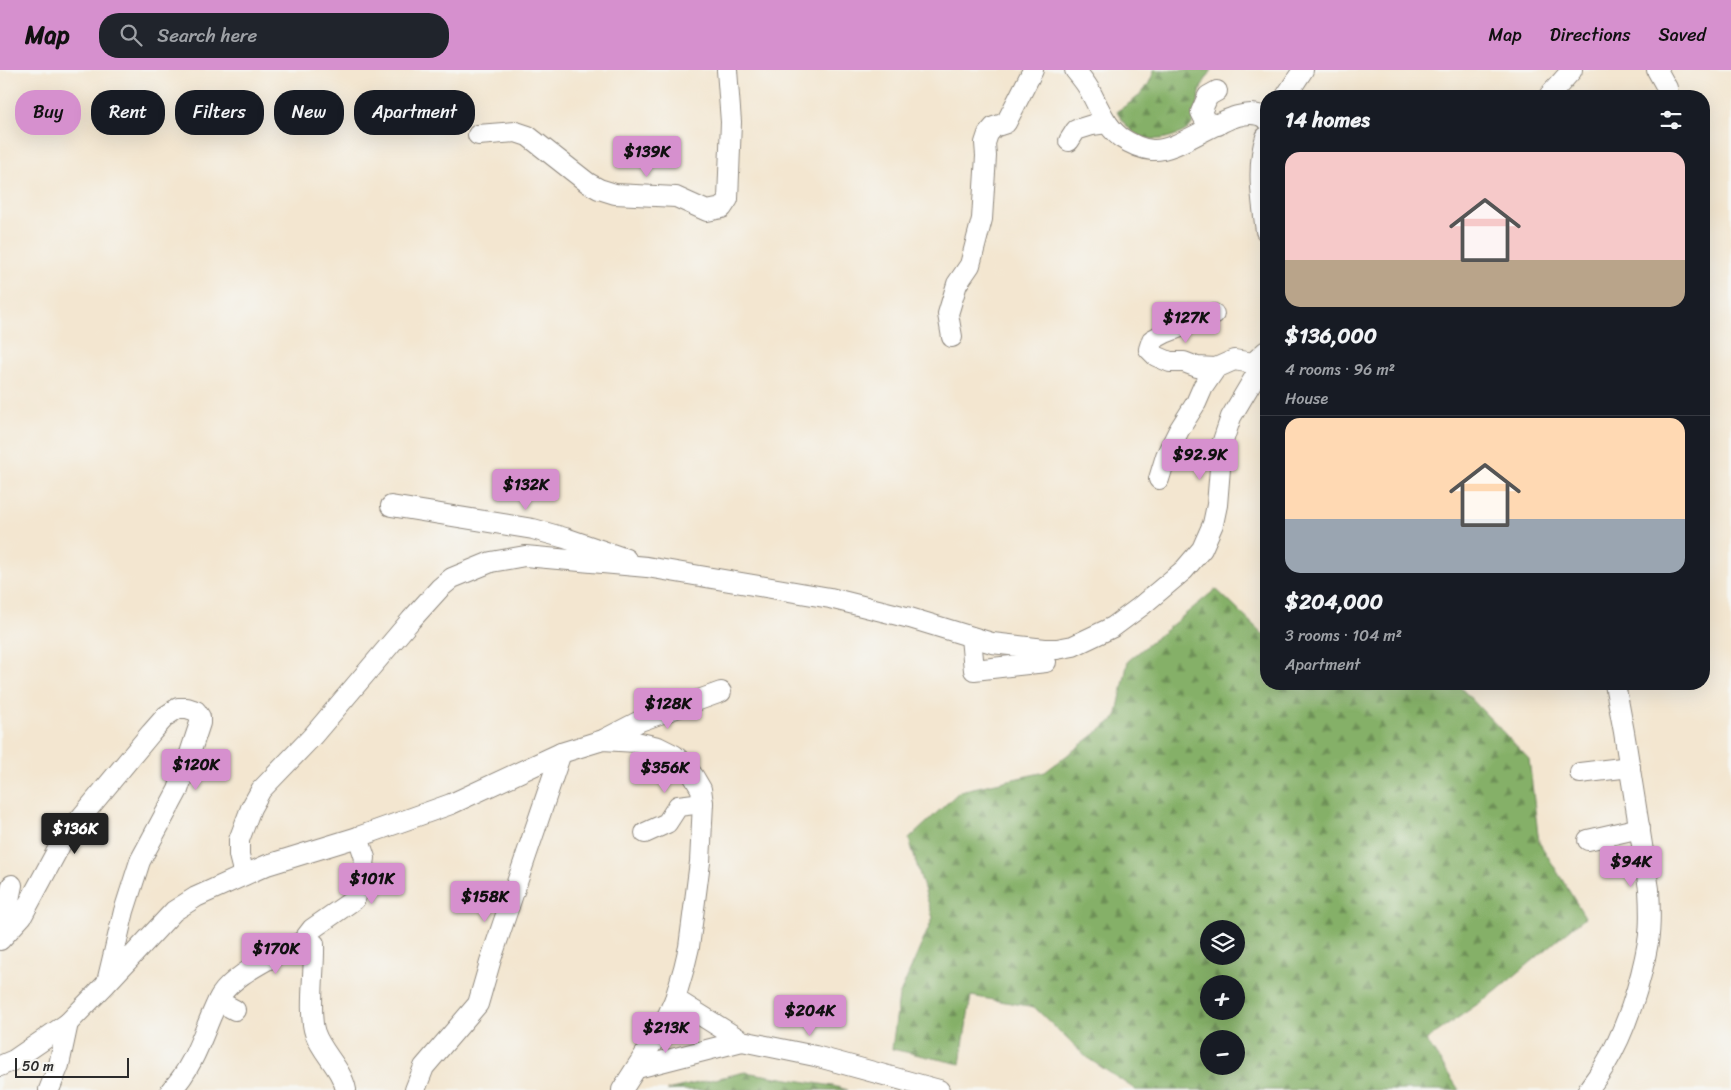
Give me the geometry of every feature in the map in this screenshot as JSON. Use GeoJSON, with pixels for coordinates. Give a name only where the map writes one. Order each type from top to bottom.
{"type":"FeatureCollection","features":[{"type":"Feature","properties":{"kind":"street"},"geometry":{"type":"LineString","coordinates":[[478,135],[516,132],[528,136],[588,183],[608,192],[676,197],[707,211],[722,208],[728,199],[731,122],[727,70]]}},
{"type":"Feature","properties":{"kind":"street"},"geometry":{"type":"LineString","coordinates":[[952,337],[948,314],[957,284],[965,275],[970,265],[982,218],[986,156],[985,142],[988,134],[994,127],[1006,123],[1033,70]]}},
{"type":"Feature","properties":{"kind":"street"},"geometry":{"type":"LineString","coordinates":[[1076,70],[1107,123],[1120,136],[1137,146],[1153,150],[1171,146],[1237,117],[1250,114],[1260,115]]}},
{"type":"Feature","properties":{"kind":"street"},"geometry":{"type":"LineString","coordinates":[[1290,90],[1302,70]]}},
{"type":"Feature","properties":{"kind":"street"},"geometry":{"type":"LineString","coordinates":[[1554,90],[1572,70]]}},
{"type":"Feature","properties":{"kind":"street"},"geometry":{"type":"LineString","coordinates":[[1657,70],[1667,90]]}},
{"type":"Feature","properties":{"kind":"street"},"geometry":{"type":"LineString","coordinates":[[1217,90],[1208,96],[1201,112],[1206,122],[1218,125]]}},
{"type":"Feature","properties":{"kind":"street"},"geometry":{"type":"LineString","coordinates":[[1069,141],[1076,130],[1107,123]]}},
{"type":"Feature","properties":{"kind":"street"},"geometry":{"type":"LineString","coordinates":[[1214,314],[1165,333],[1152,340],[1149,349],[1156,356],[1170,362],[1184,362],[1197,367],[1216,368],[1234,360],[1253,363],[1260,357]]}},
{"type":"Feature","properties":{"kind":"street"},"geometry":{"type":"LineString","coordinates":[[1159,479],[1166,456],[1179,430],[1216,368]]}},
{"type":"Feature","properties":{"kind":"street"},"geometry":{"type":"LineString","coordinates":[[244,875],[239,855],[240,840],[251,808],[261,790],[311,738],[411,620],[440,588],[452,578],[492,562],[525,556],[647,567],[830,598],[910,618],[992,643],[1022,648],[1058,649],[1073,646],[1113,627],[1184,570],[1202,549],[1213,524],[1222,444],[1231,417],[1260,368]]}},
{"type":"Feature","properties":{"kind":"street"},"geometry":{"type":"LineString","coordinates":[[391,506],[533,530],[612,553],[647,567]]}},
{"type":"Feature","properties":{"kind":"street"},"geometry":{"type":"LineString","coordinates":[[971,637],[974,670],[1046,662]]}},
{"type":"Feature","properties":{"kind":"street"},"geometry":{"type":"LineString","coordinates":[[1588,1090],[1606,1065],[1622,1030],[1640,976],[1648,941],[1649,889],[1616,690]]}},
{"type":"Feature","properties":{"kind":"street"},"geometry":{"type":"LineString","coordinates":[[0,1066],[14,1060],[68,1023],[174,911],[196,896],[267,865],[358,838],[452,804],[561,752],[603,740],[640,721],[721,692]]}},
{"type":"Feature","properties":{"kind":"street"},"geometry":{"type":"LineString","coordinates":[[0,940],[22,916],[64,838],[151,733],[166,716],[178,708],[196,711],[200,717],[200,723],[193,746],[178,790],[140,861],[124,911],[106,984]]}},
{"type":"Feature","properties":{"kind":"street"},"geometry":{"type":"LineString","coordinates":[[603,740],[636,742],[658,747],[674,755],[686,765],[702,789],[703,803],[700,862],[689,947],[675,999],[663,1026],[622,1090]]}},
{"type":"Feature","properties":{"kind":"street"},"geometry":{"type":"LineString","coordinates":[[414,1090],[424,1067],[478,1004],[491,959],[561,752]]}},
{"type":"Feature","properties":{"kind":"street"},"geometry":{"type":"LineString","coordinates":[[1580,773],[1630,766]]}},
{"type":"Feature","properties":{"kind":"street"},"geometry":{"type":"LineString","coordinates":[[645,832],[667,824],[678,806],[703,803]]}},
{"type":"Feature","properties":{"kind":"street"},"geometry":{"type":"LineString","coordinates":[[1588,840],[1640,828]]}},
{"type":"Feature","properties":{"kind":"street"},"geometry":{"type":"LineString","coordinates":[[174,1088],[196,1050],[226,1006],[221,995],[243,974],[302,942],[312,929],[356,899],[365,858],[358,838]]}},
{"type":"Feature","properties":{"kind":"street"},"geometry":{"type":"LineString","coordinates":[[0,922],[7,910],[12,885]]}},
{"type":"Feature","properties":{"kind":"street"},"geometry":{"type":"LineString","coordinates":[[302,942],[314,944],[314,1032],[345,1083],[346,1090]]}},
{"type":"Feature","properties":{"kind":"street"},"geometry":{"type":"LineString","coordinates":[[675,999],[742,1041],[815,1056],[939,1090]]}},
{"type":"Feature","properties":{"kind":"street"},"geometry":{"type":"LineString","coordinates":[[49,1090],[59,1065],[68,1023]]}},
{"type":"Feature","properties":{"kind":"street"},"geometry":{"type":"LineString","coordinates":[[637,1068],[742,1041]]}},
{"type":"Feature","properties":{"kind":"green space"},"geometry":{"type":"Polygon","coordinates":[[[1154,70],[1212,70],[1202,86],[1194,119],[1190,127],[1184,132],[1155,139],[1140,136],[1133,132],[1117,111],[1140,95],[1148,84],[1154,70]]]}},
{"type":"Feature","properties":{"kind":"green space"},"geometry":{"type":"Polygon","coordinates":[[[1216,589],[1260,631],[1260,690],[1463,690],[1529,759],[1539,842],[1585,917],[1495,992],[1426,1040],[1459,1090],[1136,1090],[1086,1057],[1034,1007],[971,996],[960,1064],[892,1049],[899,996],[933,918],[909,839],[960,791],[1045,772],[1116,718],[1128,661],[1216,589]]]}},
{"type":"Feature","properties":{"kind":"green space"},"geometry":{"type":"Polygon","coordinates":[[[745,1072],[833,1086],[848,1090],[667,1090],[745,1072]]]}}]}
